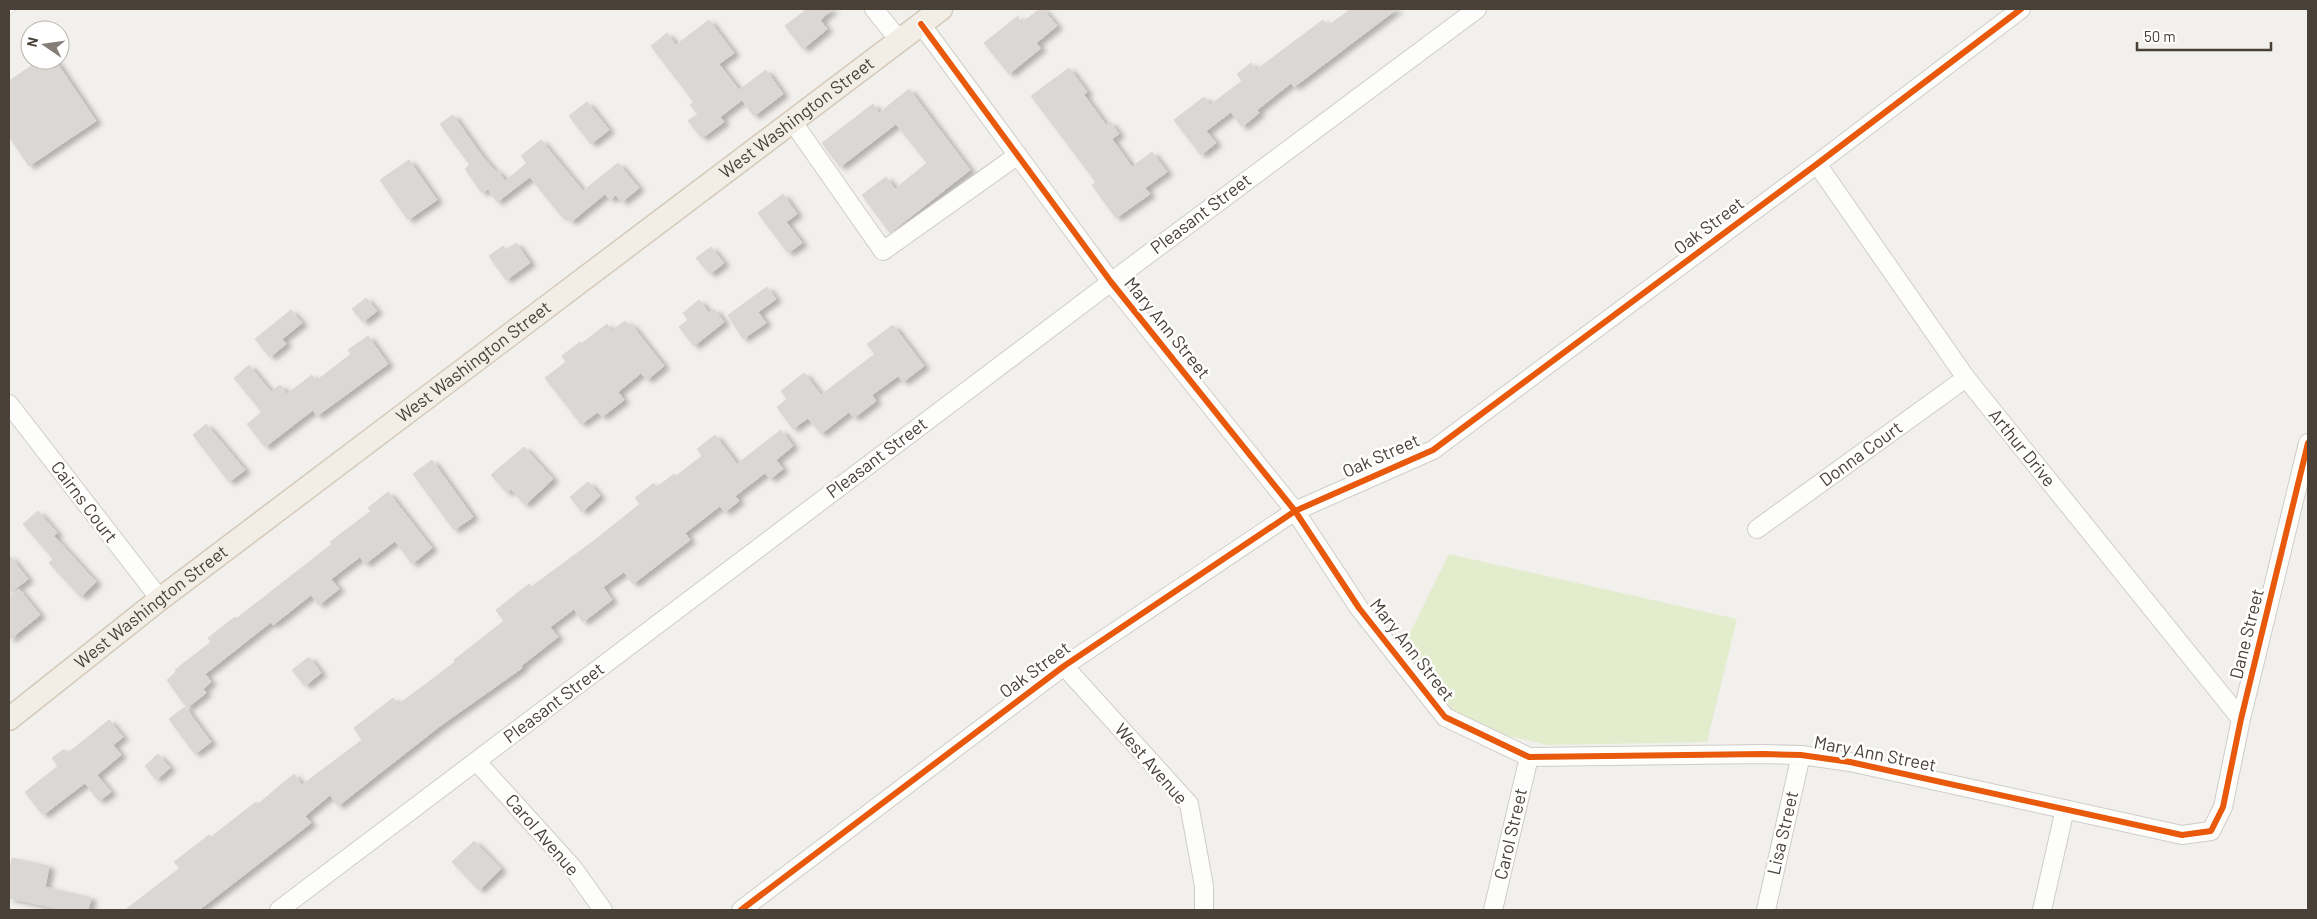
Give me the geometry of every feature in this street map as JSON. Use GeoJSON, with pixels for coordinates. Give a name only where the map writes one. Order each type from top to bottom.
{"type":"FeatureCollection","features":[{"type":"Feature","properties":{"kind":"main road","name":"West Washington Street"},"geometry":{"type":"LineString","coordinates":[[9,719],[160,599],[941,9]]}},
{"type":"Feature","properties":{"kind":"street"},"geometry":{"type":"LineString","coordinates":[[874,9],[899,40]]}},
{"type":"Feature","properties":{"kind":"street","name":"Pleasant Street"},"geometry":{"type":"LineString","coordinates":[[279,910],[1111,282],[1477,9]]}},
{"type":"Feature","properties":{"kind":"street","name":"Oak Street"},"geometry":{"type":"LineString","coordinates":[[741,910],[1064,666],[1295,510],[1433,450],[1817,164],[2021,9]]}},
{"type":"Feature","properties":{"kind":"street","name":"Mary Ann Street"},"geometry":{"type":"LineString","coordinates":[[921,24],[1111,282],[1295,510],[1359,608],[1445,717],[1529,757],[1801,755],[1850,762],[2182,835],[2211,831]]}},
{"type":"Feature","properties":{"kind":"street"},"geometry":{"type":"LineString","coordinates":[[792,121],[883,251],[1018,155]]}},
{"type":"Feature","properties":{"kind":"street","name":"Arthur Drive"},"geometry":{"type":"LineString","coordinates":[[1817,164],[1966,378],[2241,719]]}},
{"type":"Feature","properties":{"kind":"street","name":"Donna Court"},"geometry":{"type":"LineString","coordinates":[[1757,529],[1966,378]]}},
{"type":"Feature","properties":{"kind":"street","name":"Cairns Court"},"geometry":{"type":"LineString","coordinates":[[9,404],[160,599]]}},
{"type":"Feature","properties":{"kind":"street","name":"Dane Street"},"geometry":{"type":"LineString","coordinates":[[2211,831],[2223,806],[2241,719],[2308,443]]}},
{"type":"Feature","properties":{"kind":"street","name":"West Avenue"},"geometry":{"type":"LineString","coordinates":[[1064,666],[1189,804],[1204,886],[1204,910]]}},
{"type":"Feature","properties":{"kind":"street","name":"Lisa Street"},"geometry":{"type":"LineString","coordinates":[[1766,910],[1801,755]]}},
{"type":"Feature","properties":{"kind":"street","name":"Carol Street"},"geometry":{"type":"LineString","coordinates":[[1493,910],[1529,757]]}},
{"type":"Feature","properties":{"kind":"street","name":"Carol Avenue"},"geometry":{"type":"LineString","coordinates":[[477,762],[572,868],[603,910]]}},
{"type":"Feature","properties":{"kind":"street"},"geometry":{"type":"LineString","coordinates":[[2042,910],[2064,809]]}},
{"type":"Feature","properties":{"kind":"green space"},"geometry":{"type":"Polygon","coordinates":[[[1449,554],[1737,619],[1707,742],[1548,745],[1504,735],[1454,712],[1403,647],[1449,554]]]}},
{"type":"Feature","properties":{"kind":"building"},"geometry":{"type":"Polygon","coordinates":[[[807,9],[833,9],[820,20],[827,29],[803,49],[785,26],[807,9]]]}},
{"type":"Feature","properties":{"kind":"building"},"geometry":{"type":"Polygon","coordinates":[[[1040,9],[1043,9],[1057,26],[1036,43],[1041,48],[1009,74],[984,43],[1018,16],[1020,24],[1040,9]]]}},
{"type":"Feature","properties":{"kind":"building"},"geometry":{"type":"Polygon","coordinates":[[[1351,9],[1397,9],[1294,87],[1291,83],[1257,110],[1259,113],[1242,127],[1231,112],[1206,131],[1216,143],[1201,155],[1174,120],[1204,97],[1210,105],[1242,81],[1237,74],[1251,63],[1256,70],[1323,20],[1328,26],[1351,9]]]}},
{"type":"Feature","properties":{"kind":"building"},"geometry":{"type":"Polygon","coordinates":[[[709,20],[734,53],[719,64],[739,90],[766,70],[783,94],[754,116],[742,100],[720,117],[724,122],[702,138],[688,121],[698,114],[690,105],[694,102],[651,46],[667,33],[676,45],[709,20]]]}},
{"type":"Feature","properties":{"kind":"building"},"geometry":{"type":"Polygon","coordinates":[[[1069,68],[1087,92],[1084,95],[1106,125],[1110,122],[1119,134],[1112,139],[1132,167],[1152,152],[1167,172],[1145,188],[1150,194],[1116,218],[1092,185],[1096,182],[1031,96],[1069,68]]]}},
{"type":"Feature","properties":{"kind":"building"},"geometry":{"type":"Polygon","coordinates":[[[25,70],[62,70],[96,121],[29,166],[9,136],[9,81],[25,70]]]}},
{"type":"Feature","properties":{"kind":"building"},"geometry":{"type":"Polygon","coordinates":[[[909,89],[970,170],[890,233],[862,195],[886,177],[895,189],[927,163],[896,124],[840,167],[822,143],[873,104],[879,113],[909,89]]]}},
{"type":"Feature","properties":{"kind":"building"},"geometry":{"type":"Polygon","coordinates":[[[587,102],[609,130],[591,144],[569,116],[587,102]]]}},
{"type":"Feature","properties":{"kind":"building"},"geometry":{"type":"Polygon","coordinates":[[[453,115],[482,156],[496,172],[498,171],[505,181],[527,163],[521,156],[541,140],[583,191],[618,163],[639,188],[622,202],[616,195],[610,200],[605,194],[571,222],[565,215],[562,217],[530,177],[497,202],[488,189],[482,193],[465,169],[470,165],[440,124],[453,115]]]}},
{"type":"Feature","properties":{"kind":"building"},"geometry":{"type":"Polygon","coordinates":[[[409,160],[437,200],[408,220],[380,180],[409,160]]]}},
{"type":"Feature","properties":{"kind":"building"},"geometry":{"type":"Polygon","coordinates":[[[783,194],[797,214],[786,222],[802,243],[788,253],[758,213],[783,194]]]}},
{"type":"Feature","properties":{"kind":"building"},"geometry":{"type":"Polygon","coordinates":[[[516,243],[530,263],[506,280],[489,256],[503,246],[506,250],[516,243]]]}},
{"type":"Feature","properties":{"kind":"building"},"geometry":{"type":"Polygon","coordinates":[[[711,247],[724,263],[710,274],[696,258],[711,247]]]}},
{"type":"Feature","properties":{"kind":"building"},"geometry":{"type":"Polygon","coordinates":[[[767,287],[776,299],[758,312],[766,323],[743,339],[728,315],[767,287]]]}},
{"type":"Feature","properties":{"kind":"building"},"geometry":{"type":"Polygon","coordinates":[[[366,298],[377,311],[363,322],[352,309],[366,298]]]}},
{"type":"Feature","properties":{"kind":"building"},"geometry":{"type":"Polygon","coordinates":[[[699,300],[709,313],[714,309],[724,322],[694,346],[679,327],[688,320],[683,313],[699,300]]]}},
{"type":"Feature","properties":{"kind":"building"},"geometry":{"type":"Polygon","coordinates":[[[291,310],[302,323],[282,339],[286,344],[270,357],[255,339],[291,310]]]}},
{"type":"Feature","properties":{"kind":"building"},"geometry":{"type":"Polygon","coordinates":[[[625,321],[629,326],[631,324],[664,366],[647,380],[641,373],[618,392],[624,400],[602,417],[598,412],[581,424],[545,378],[566,362],[562,356],[580,342],[581,344],[607,324],[612,331],[625,321]]]}},
{"type":"Feature","properties":{"kind":"building"},"geometry":{"type":"Polygon","coordinates":[[[893,325],[924,366],[903,382],[898,376],[872,395],[876,401],[854,418],[849,412],[821,434],[808,418],[793,429],[777,407],[787,399],[781,391],[804,373],[821,395],[875,354],[867,344],[893,325]]]}},
{"type":"Feature","properties":{"kind":"building"},"geometry":{"type":"Polygon","coordinates":[[[368,336],[388,364],[317,416],[313,410],[265,447],[247,424],[262,412],[234,378],[249,365],[271,392],[280,385],[287,394],[312,375],[316,381],[351,354],[348,350],[368,336]]]}},
{"type":"Feature","properties":{"kind":"building"},"geometry":{"type":"Polygon","coordinates":[[[206,424],[245,470],[229,482],[193,435],[206,424]]]}},
{"type":"Feature","properties":{"kind":"building"},"geometry":{"type":"Polygon","coordinates":[[[781,430],[793,446],[776,460],[783,469],[770,479],[765,473],[735,496],[739,501],[725,512],[720,506],[685,533],[690,540],[633,584],[624,572],[603,587],[612,600],[583,622],[574,609],[550,627],[558,637],[521,666],[522,668],[440,726],[338,806],[330,795],[305,816],[311,823],[199,910],[125,910],[180,868],[174,862],[209,835],[211,837],[256,802],[258,804],[294,774],[302,785],[362,740],[354,728],[393,698],[398,705],[455,662],[454,660],[504,621],[496,610],[529,584],[531,587],[595,540],[640,504],[635,498],[654,483],[657,487],[674,474],[676,476],[702,456],[697,449],[715,435],[737,464],[781,430]]]}},
{"type":"Feature","properties":{"kind":"building"},"geometry":{"type":"Polygon","coordinates":[[[524,447],[553,479],[525,505],[511,489],[507,493],[491,475],[524,447]]]}},
{"type":"Feature","properties":{"kind":"building"},"geometry":{"type":"Polygon","coordinates":[[[432,460],[473,517],[454,530],[413,474],[432,460]]]}},
{"type":"Feature","properties":{"kind":"building"},"geometry":{"type":"Polygon","coordinates":[[[588,482],[600,496],[582,512],[570,497],[588,482]]]}},
{"type":"Feature","properties":{"kind":"building"},"geometry":{"type":"Polygon","coordinates":[[[388,492],[432,548],[412,564],[395,541],[365,564],[360,557],[331,579],[339,589],[319,605],[311,595],[273,625],[271,622],[205,674],[211,682],[203,689],[206,693],[187,708],[167,680],[176,672],[175,670],[211,642],[208,638],[235,617],[236,619],[332,544],[330,542],[371,511],[368,508],[388,492]]]}},
{"type":"Feature","properties":{"kind":"building"},"geometry":{"type":"Polygon","coordinates":[[[38,511],[57,533],[54,536],[96,582],[81,597],[49,563],[53,559],[23,524],[38,511]]]}},
{"type":"Feature","properties":{"kind":"building"},"geometry":{"type":"Polygon","coordinates":[[[9,555],[28,579],[9,594],[9,555]]]}},
{"type":"Feature","properties":{"kind":"building"},"geometry":{"type":"Polygon","coordinates":[[[19,589],[40,615],[9,640],[9,597],[19,589]]]}},
{"type":"Feature","properties":{"kind":"building"},"geometry":{"type":"Polygon","coordinates":[[[309,657],[321,673],[305,686],[292,670],[309,657]]]}},
{"type":"Feature","properties":{"kind":"building"},"geometry":{"type":"Polygon","coordinates":[[[185,707],[211,742],[195,754],[169,719],[185,707]]]}},
{"type":"Feature","properties":{"kind":"building"},"geometry":{"type":"Polygon","coordinates":[[[109,720],[123,737],[113,745],[121,755],[97,775],[111,792],[99,801],[85,783],[43,815],[25,792],[58,766],[52,758],[64,749],[68,753],[109,720]]]}},
{"type":"Feature","properties":{"kind":"building"},"geometry":{"type":"Polygon","coordinates":[[[158,754],[170,768],[156,780],[145,766],[158,754]]]}},
{"type":"Feature","properties":{"kind":"building"},"geometry":{"type":"Polygon","coordinates":[[[474,841],[501,869],[479,890],[452,862],[474,841]]]}},
{"type":"Feature","properties":{"kind":"building"},"geometry":{"type":"Polygon","coordinates":[[[12,858],[49,866],[45,887],[91,898],[88,910],[66,910],[9,898],[9,873],[12,858]]]}},
{"type":"Feature","properties":{"kind":"railway"},"geometry":{"type":"LineString","coordinates":[[9,12],[13,9]]}},
{"type":"Feature","properties":{"kind":"cycle path"},"geometry":{"type":"LineString","coordinates":[[741,910],[1064,666],[1295,511],[1433,450],[1817,164],[2021,9]]}},
{"type":"Feature","properties":{"kind":"cycle path"},"geometry":{"type":"LineString","coordinates":[[921,24],[1111,282],[1295,511],[1359,608],[1445,717],[1529,757],[1801,755],[1850,762],[2182,835],[2211,831],[2223,807],[2241,719],[2308,443]]}}]}
